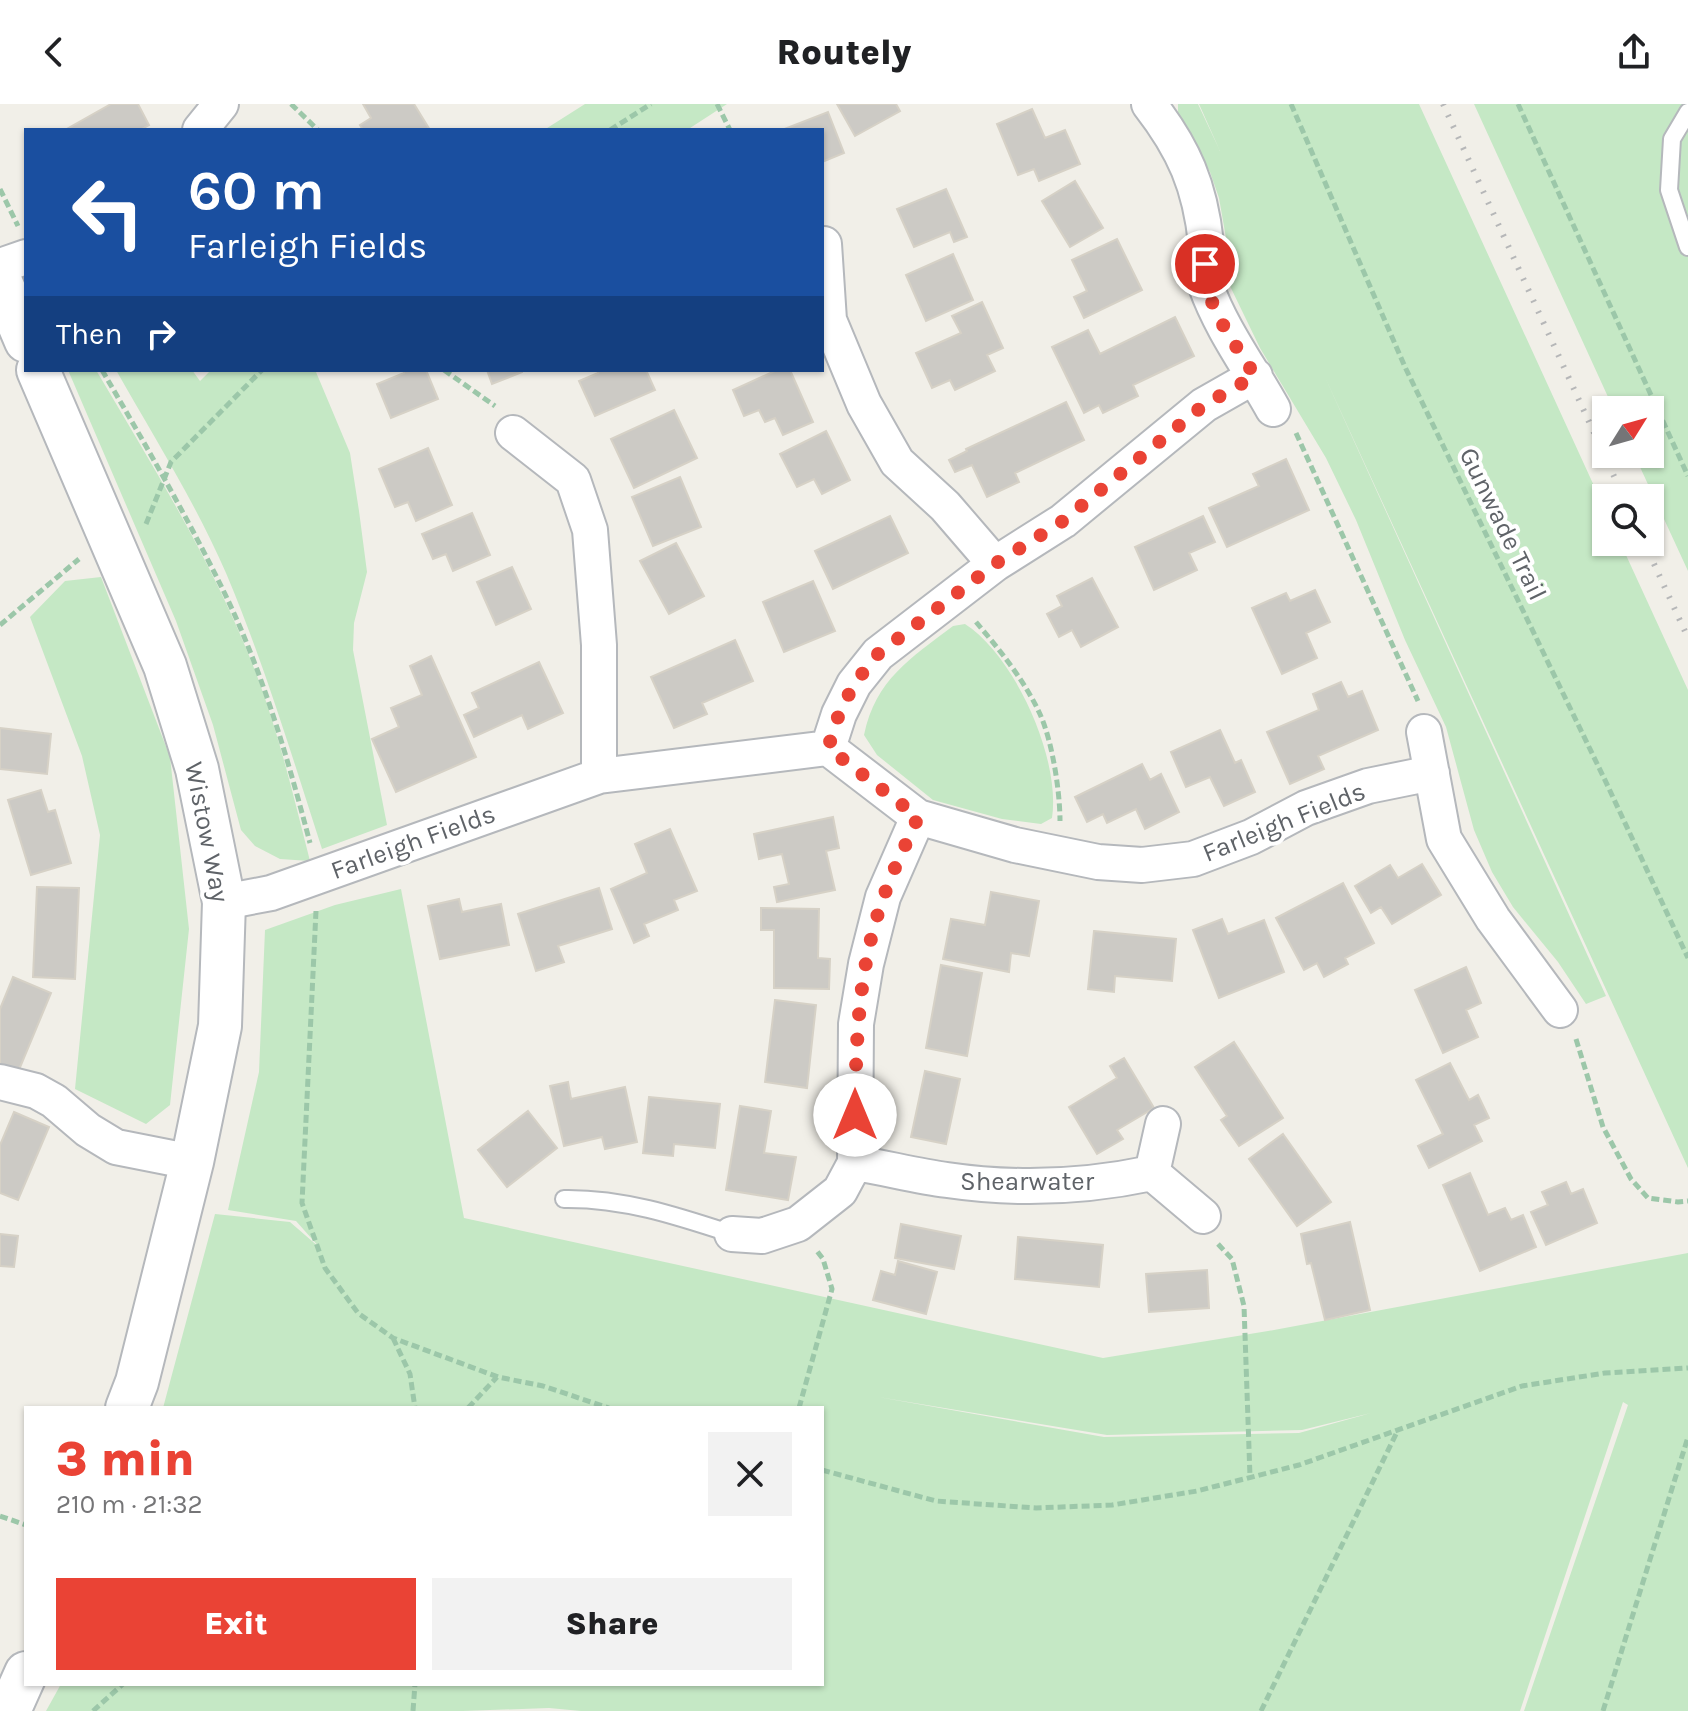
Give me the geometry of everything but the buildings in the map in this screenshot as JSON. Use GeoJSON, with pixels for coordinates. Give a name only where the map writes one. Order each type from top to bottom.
{"type":"FeatureCollection","features":[{"type":"Feature","properties":{"kind":"street"},"geometry":{"type":"LineString","coordinates":[[202,128],[221,104]]}},
{"type":"Feature","properties":{"kind":"street"},"geometry":{"type":"LineString","coordinates":[[1149,104],[1174,136],[1199,193],[1206,246],[1204,283],[1223,323],[1273,409]]}},
{"type":"Feature","properties":{"kind":"street"},"geometry":{"type":"LineString","coordinates":[[0,266],[23,243]]}},
{"type":"Feature","properties":{"kind":"street"},"geometry":{"type":"LineString","coordinates":[[824,244],[829,320],[864,404],[897,462],[945,506],[995,564]]}},
{"type":"Feature","properties":{"kind":"street"},"geometry":{"type":"LineString","coordinates":[[0,280],[24,336]]}},
{"type":"Feature","properties":{"kind":"street","name":"Wistow Way"},"geometry":{"type":"LineString","coordinates":[[39,372],[165,666],[197,769],[224,902],[220,1026],[192,1162],[137,1382],[128,1406]]}},
{"type":"Feature","properties":{"kind":"street"},"geometry":{"type":"LineString","coordinates":[[828,748],[839,714],[854,684],[878,654],[995,564],[1063,521],[1204,405],[1255,376]]}},
{"type":"Feature","properties":{"kind":"street"},"geometry":{"type":"LineString","coordinates":[[513,433],[573,480],[590,530],[599,645],[599,776]]}},
{"type":"Feature","properties":{"kind":"street"},"geometry":{"type":"LineString","coordinates":[[1424,732],[1444,839],[1493,919],[1560,1010]]}},
{"type":"Feature","properties":{"kind":"street","name":"Farleigh Fields"},"geometry":{"type":"LineString","coordinates":[[224,902],[271,893],[599,776],[828,748],[918,817],[1015,845],[1098,862],[1142,865],[1193,859],[1251,837],[1306,808],[1368,786],[1432,773]]}},
{"type":"Feature","properties":{"kind":"street"},"geometry":{"type":"LineString","coordinates":[[732,1234],[762,1236],[798,1224],[840,1191],[855,1163],[856,1024],[866,964],[883,897],[918,817]]}},
{"type":"Feature","properties":{"kind":"street"},"geometry":{"type":"LineString","coordinates":[[0,1082],[36,1091],[54,1101],[88,1130],[116,1147],[192,1162]]}},
{"type":"Feature","properties":{"kind":"street"},"geometry":{"type":"LineString","coordinates":[[1163,1124],[1152,1173],[1203,1216]]}},
{"type":"Feature","properties":{"kind":"street","name":"Shearwater"},"geometry":{"type":"LineString","coordinates":[[855,1163],[948,1180],[1009,1186],[1123,1180],[1152,1173]]}},
{"type":"Feature","properties":{"kind":"street"},"geometry":{"type":"LineString","coordinates":[[9,1711],[24,1677]]}},
{"type":"Feature","properties":{"kind":"lane"},"geometry":{"type":"LineString","coordinates":[[1688,112],[1672,139],[1669,190],[1688,247]]}},
{"type":"Feature","properties":{"kind":"lane"},"geometry":{"type":"LineString","coordinates":[[564,1199],[593,1198],[652,1208],[732,1234]]}},
{"type":"Feature","properties":{"kind":"path"},"geometry":{"type":"LineString","coordinates":[[291,104],[316,128]]}},
{"type":"Feature","properties":{"kind":"path"},"geometry":{"type":"LineString","coordinates":[[613,128],[651,104]]}},
{"type":"Feature","properties":{"kind":"path"},"geometry":{"type":"LineString","coordinates":[[717,104],[729,128]]}},
{"type":"Feature","properties":{"kind":"path","name":"Gunwade Trail"},"geometry":{"type":"LineString","coordinates":[[1291,104],[1405,367],[1688,958]]}},
{"type":"Feature","properties":{"kind":"path"},"geometry":{"type":"LineString","coordinates":[[1518,104],[1688,476]]}},
{"type":"Feature","properties":{"kind":"path"},"geometry":{"type":"LineString","coordinates":[[0,189],[23,243]]}},
{"type":"Feature","properties":{"kind":"path"},"geometry":{"type":"LineString","coordinates":[[103,372],[166,481],[226,596],[291,771],[310,844]]}},
{"type":"Feature","properties":{"kind":"path"},"geometry":{"type":"LineString","coordinates":[[144,528],[166,481],[171,462],[260,372]]}},
{"type":"Feature","properties":{"kind":"path"},"geometry":{"type":"LineString","coordinates":[[447,372],[498,407],[513,433]]}},
{"type":"Feature","properties":{"kind":"path"},"geometry":{"type":"LineString","coordinates":[[1273,409],[1293,429],[1425,716],[1424,732]]}},
{"type":"Feature","properties":{"kind":"path"},"geometry":{"type":"LineString","coordinates":[[0,625],[78,559],[86,557]]}},
{"type":"Feature","properties":{"kind":"path"},"geometry":{"type":"LineString","coordinates":[[958,594],[1003,654],[1040,714],[1056,775],[1060,816],[1058,854]]}},
{"type":"Feature","properties":{"kind":"path"},"geometry":{"type":"LineString","coordinates":[[316,911],[302,1203],[325,1268],[358,1313],[393,1338],[498,1377],[543,1386],[603,1406]]}},
{"type":"Feature","properties":{"kind":"path"},"geometry":{"type":"LineString","coordinates":[[1560,1010],[1579,1046],[1603,1127],[1631,1179],[1648,1198],[1688,1201]]}},
{"type":"Feature","properties":{"kind":"path"},"geometry":{"type":"LineString","coordinates":[[1203,1216],[1206,1231],[1232,1259],[1244,1306],[1250,1477]]}},
{"type":"Feature","properties":{"kind":"path"},"geometry":{"type":"LineString","coordinates":[[798,1224],[823,1259],[832,1289],[800,1406]]}},
{"type":"Feature","properties":{"kind":"path"},"geometry":{"type":"LineString","coordinates":[[393,1338],[410,1374],[415,1406]]}},
{"type":"Feature","properties":{"kind":"path"},"geometry":{"type":"LineString","coordinates":[[824,1471],[936,1501],[1036,1508],[1112,1505],[1197,1491],[1299,1465],[1522,1386],[1605,1373],[1688,1368]]}},
{"type":"Feature","properties":{"kind":"path"},"geometry":{"type":"LineString","coordinates":[[470,1406],[498,1377]]}},
{"type":"Feature","properties":{"kind":"path"},"geometry":{"type":"LineString","coordinates":[[1261,1711],[1398,1431]]}},
{"type":"Feature","properties":{"kind":"path"},"geometry":{"type":"LineString","coordinates":[[1603,1711],[1688,1437]]}},
{"type":"Feature","properties":{"kind":"path"},"geometry":{"type":"LineString","coordinates":[[0,1516],[24,1524]]}},
{"type":"Feature","properties":{"kind":"path"},"geometry":{"type":"LineString","coordinates":[[93,1711],[121,1686]]}},
{"type":"Feature","properties":{"kind":"path"},"geometry":{"type":"LineString","coordinates":[[413,1711],[415,1686]]}},
{"type":"Feature","properties":{"kind":"green space"},"geometry":{"type":"Polygon","coordinates":[[[585,104],[727,104],[690,128],[547,128],[585,104]]]}},
{"type":"Feature","properties":{"kind":"green space"},"geometry":{"type":"Polygon","coordinates":[[[1178,104],[1198,104],[1220,151],[1199,104],[1419,104],[1593,484],[1592,556],[1626,556],[1688,690],[1688,1168],[1324,375],[1606,996],[1586,1004],[1558,962],[1513,907],[1492,872],[1474,830],[1446,727],[1405,640],[1356,520],[1326,458],[1260,348],[1229,284],[1219,198],[1210,172],[1178,115],[1178,104]]]}},
{"type":"Feature","properties":{"kind":"green space"},"geometry":{"type":"Polygon","coordinates":[[[1474,104],[1688,104],[1688,571],[1664,519],[1664,484],[1648,484],[1640,468],[1664,468],[1664,396],[1608,396],[1474,104]]]}},
{"type":"Feature","properties":{"kind":"green space"},"geometry":{"type":"Polygon","coordinates":[[[69,372],[97,372],[222,594],[264,696],[310,861],[280,859],[255,846],[241,830],[213,725],[176,621],[69,372]]]}},
{"type":"Feature","properties":{"kind":"green space"},"geometry":{"type":"Polygon","coordinates":[[[117,372],[193,372],[200,381],[209,372],[316,372],[350,453],[367,572],[354,623],[353,650],[387,825],[322,849],[240,607],[188,495],[117,372]]]}},
{"type":"Feature","properties":{"kind":"green space"},"geometry":{"type":"Polygon","coordinates":[[[101,577],[170,757],[189,929],[170,1105],[146,1124],[75,1089],[100,835],[82,756],[30,617],[65,581],[101,577]]]}},
{"type":"Feature","properties":{"kind":"green space"},"geometry":{"type":"Polygon","coordinates":[[[965,624],[1001,660],[1017,684],[1042,739],[1053,794],[1052,818],[1041,824],[1002,819],[933,800],[877,755],[864,735],[877,699],[897,672],[953,626],[965,624]]]}},
{"type":"Feature","properties":{"kind":"green space"},"geometry":{"type":"Polygon","coordinates":[[[401,889],[464,1218],[1103,1358],[1268,1331],[1688,1253],[1688,1711],[1524,1711],[1628,1405],[1623,1402],[1520,1711],[581,1711],[549,1708],[463,1711],[46,1711],[60,1686],[824,1686],[824,1406],[164,1406],[215,1214],[290,1222],[320,1248],[296,1221],[228,1210],[259,1072],[265,930],[335,905],[401,889]],[[878,1397],[1104,1437],[1299,1433],[1371,1413],[1302,1430],[1107,1435],[878,1397]]]}},
{"type":"Feature","properties":{"kind":"railway"},"geometry":{"type":"LineString","coordinates":[[1443,104],[1618,484]]}},
{"type":"Feature","properties":{"kind":"railway"},"geometry":{"type":"LineString","coordinates":[[1650,556],[1688,638]]}},
{"type":"Feature","properties":{"kind":"route"},"geometry":{"type":"LineString","coordinates":[[855,1115],[856,1024],[866,964],[883,897],[918,817],[828,748],[839,714],[854,684],[878,654],[995,564],[1063,521],[1204,405],[1255,376],[1223,323],[1204,283],[1205,264]]}}]}
